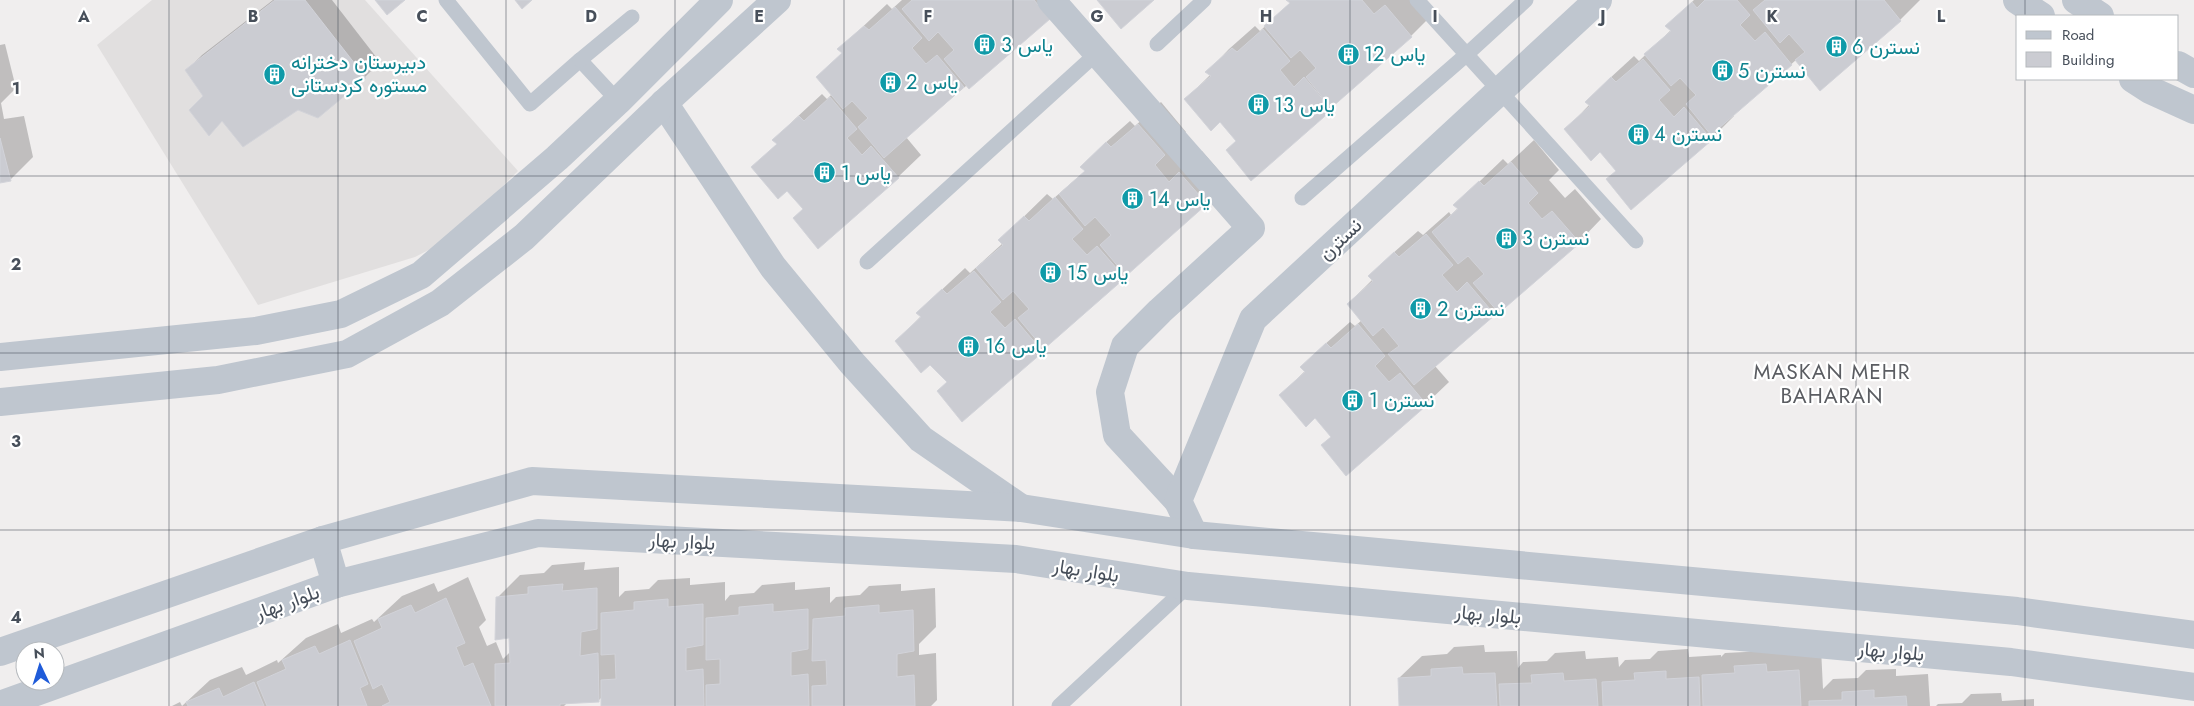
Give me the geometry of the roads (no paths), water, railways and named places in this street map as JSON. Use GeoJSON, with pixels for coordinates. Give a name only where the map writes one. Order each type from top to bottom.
{"type":"FeatureCollection","features":[{"type":"Feature","properties":{"kind":"street"},"geometry":{"type":"LineString","coordinates":[[0,357],[256,331],[341,314],[421,275],[557,158],[618,101],[719,0]]}},
{"type":"Feature","properties":{"kind":"street"},"geometry":{"type":"LineString","coordinates":[[0,402],[218,380],[347,354],[440,303],[524,237],[664,103],[777,0]]}},
{"type":"Feature","properties":{"kind":"street"},"geometry":{"type":"LineString","coordinates":[[1051,0],[1096,54],[1251,228],[1160,310],[1125,346],[1110,392],[1117,435],[1178,501],[1194,535]]}},
{"type":"Feature","properties":{"kind":"street","name":"نسترن"},"geometry":{"type":"LineString","coordinates":[[1178,501],[1253,319],[1598,0]]}},
{"type":"Feature","properties":{"kind":"street"},"geometry":{"type":"LineString","coordinates":[[2017,0],[2040,15]]}},
{"type":"Feature","properties":{"kind":"street"},"geometry":{"type":"LineString","coordinates":[[2076,0],[2098,15]]}},
{"type":"Feature","properties":{"kind":"street"},"geometry":{"type":"LineString","coordinates":[[2179,65],[2194,74]]}},
{"type":"Feature","properties":{"kind":"street"},"geometry":{"type":"LineString","coordinates":[[2135,80],[2150,90],[2194,110]]}},
{"type":"Feature","properties":{"kind":"street"},"geometry":{"type":"LineString","coordinates":[[664,103],[773,267],[852,362],[921,439],[1021,508]]}},
{"type":"Feature","properties":{"kind":"street"},"geometry":{"type":"LineString","coordinates":[[0,652],[324,540],[532,482],[1021,508],[1194,535],[2017,612],[2194,635]]}},
{"type":"Feature","properties":{"kind":"street","name":"بلوار بهار"},"geometry":{"type":"LineString","coordinates":[[4,699],[336,584],[538,533],[1016,558],[1188,586],[2001,662],[2194,687]]}},
{"type":"Feature","properties":{"kind":"street"},"geometry":{"type":"LineString","coordinates":[[324,540],[336,584]]}},
{"type":"Feature","properties":{"kind":"lane"},"geometry":{"type":"LineString","coordinates":[[446,0],[530,104],[632,17]]}},
{"type":"Feature","properties":{"kind":"lane"},"geometry":{"type":"LineString","coordinates":[[1157,44],[1204,0]]}},
{"type":"Feature","properties":{"kind":"lane"},"geometry":{"type":"LineString","coordinates":[[1417,0],[1498,92],[1636,241]]}},
{"type":"Feature","properties":{"kind":"lane"},"geometry":{"type":"LineString","coordinates":[[1302,198],[1526,0]]}},
{"type":"Feature","properties":{"kind":"lane"},"geometry":{"type":"LineString","coordinates":[[867,262],[1096,54]]}},
{"type":"Feature","properties":{"kind":"lane"},"geometry":{"type":"LineString","coordinates":[[580,60],[618,101]]}},
{"type":"Feature","properties":{"kind":"lane"},"geometry":{"type":"LineString","coordinates":[[1059,706],[1188,586]]}},
{"type":"Feature","properties":{"kind":"place","name":"یاس 3"},"geometry":{"type":"Point","coordinates":[985,45]}},
{"type":"Feature","properties":{"kind":"place","name":"نسترن 6"},"geometry":{"type":"Point","coordinates":[1836,47]}},
{"type":"Feature","properties":{"kind":"place","name":"یاس 12"},"geometry":{"type":"Point","coordinates":[1348,54]}},
{"type":"Feature","properties":{"kind":"place","name":"نسترن 5"},"geometry":{"type":"Point","coordinates":[1722,71]}},
{"type":"Feature","properties":{"kind":"place","name":"دبیرستان دخترانه مستوره کردستانی"},"geometry":{"type":"Point","coordinates":[275,74]}},
{"type":"Feature","properties":{"kind":"place","name":"یاس 2"},"geometry":{"type":"Point","coordinates":[890,82]}},
{"type":"Feature","properties":{"kind":"place","name":"یاس 13"},"geometry":{"type":"Point","coordinates":[1258,105]}},
{"type":"Feature","properties":{"kind":"place","name":"نسترن 4"},"geometry":{"type":"Point","coordinates":[1638,134]}},
{"type":"Feature","properties":{"kind":"place","name":"یاس 1"},"geometry":{"type":"Point","coordinates":[825,173]}},
{"type":"Feature","properties":{"kind":"place","name":"یاس 14"},"geometry":{"type":"Point","coordinates":[1133,199]}},
{"type":"Feature","properties":{"kind":"place","name":"نسترن 3"},"geometry":{"type":"Point","coordinates":[1506,238]}},
{"type":"Feature","properties":{"kind":"place","name":"یاس 15"},"geometry":{"type":"Point","coordinates":[1051,273]}},
{"type":"Feature","properties":{"kind":"place","name":"نسترن 2"},"geometry":{"type":"Point","coordinates":[1421,309]}},
{"type":"Feature","properties":{"kind":"place","name":"یاس 16"},"geometry":{"type":"Point","coordinates":[969,346]}},
{"type":"Feature","properties":{"kind":"place","name":"نسترن 1"},"geometry":{"type":"Point","coordinates":[1353,400]}},
{"type":"Feature","properties":{"kind":"district","name":"MASKAN MEHR BAHARAN"},"geometry":{"type":"Point","coordinates":[1832,384]}}]}
